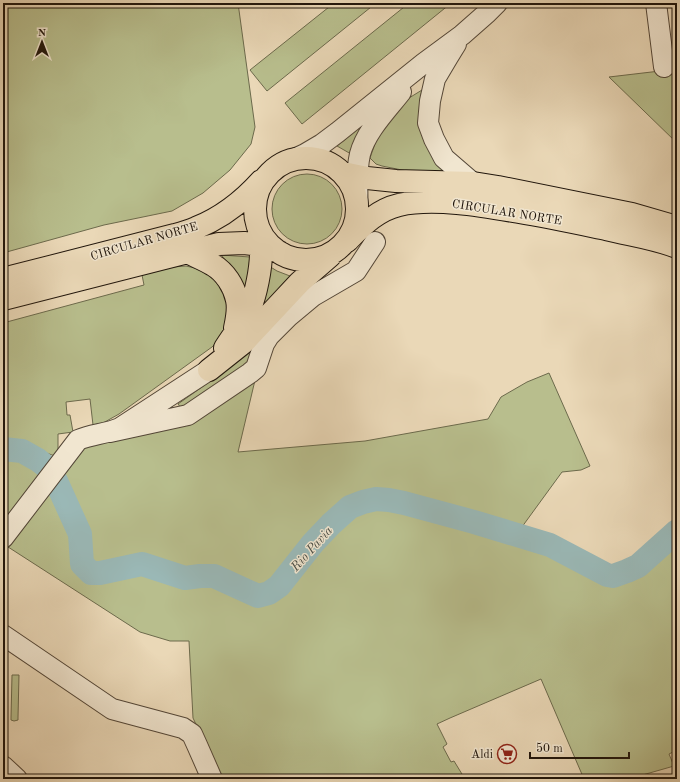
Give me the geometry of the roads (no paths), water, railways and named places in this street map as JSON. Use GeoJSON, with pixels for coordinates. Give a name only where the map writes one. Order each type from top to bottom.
{"type":"FeatureCollection","features":[{"type":"Feature","properties":{"kind":"main road"},"geometry":{"type":"LineString","coordinates":[[294,159],[319,159],[350,174],[358,210],[354,228],[340,246],[322,257],[307,260],[291,258],[266,242],[255,214],[256,199],[260,185],[269,173],[281,164],[294,159]]}},
{"type":"Feature","properties":{"kind":"main road","name":"CIRCULAR NORTE"},"geometry":{"type":"LineString","coordinates":[[3,279],[175,235],[196,228],[215,219],[235,206],[269,173]]}},
{"type":"Feature","properties":{"kind":"main road","name":"CIRCULAR NORTE"},"geometry":{"type":"LineString","coordinates":[[350,174],[367,178],[396,181],[473,183],[498,187],[632,214],[677,227]]}},
{"type":"Feature","properties":{"kind":"main road","name":"CIRCULAR NORTE"},"geometry":{"type":"LineString","coordinates":[[209,370],[243,343],[300,282],[372,217],[398,205],[437,202],[495,208],[573,222],[650,239],[677,247]]}},
{"type":"Feature","properties":{"kind":"main road","name":"CIRCULAR NORTE"},"geometry":{"type":"LineString","coordinates":[[3,299],[219,244],[266,242]]}},
{"type":"Feature","properties":{"kind":"main road"},"geometry":{"type":"LineString","coordinates":[[209,370],[245,317],[250,307],[266,242]]}},
{"type":"Feature","properties":{"kind":"main road"},"geometry":{"type":"LineString","coordinates":[[187,252],[213,265],[225,275],[232,286],[237,301],[235,332]]}},
{"type":"Feature","properties":{"kind":"street"},"geometry":{"type":"LineString","coordinates":[[294,159],[322,144],[338,132],[424,63],[462,35],[497,3]]}},
{"type":"Feature","properties":{"kind":"street"},"geometry":{"type":"LineString","coordinates":[[656,3],[664,66]]}},
{"type":"Feature","properties":{"kind":"street"},"geometry":{"type":"LineString","coordinates":[[462,35],[435,79],[430,101],[428,123],[444,158],[473,183]]}},
{"type":"Feature","properties":{"kind":"street"},"geometry":{"type":"LineString","coordinates":[[350,174],[367,138],[379,119],[424,63]]}},
{"type":"Feature","properties":{"kind":"street"},"geometry":{"type":"LineString","coordinates":[[3,538],[78,440],[188,415],[256,368],[264,344],[269,336],[289,316],[313,296],[356,271],[375,242]]}},
{"type":"Feature","properties":{"kind":"street"},"geometry":{"type":"LineString","coordinates":[[110,432],[120,428],[209,370]]}},
{"type":"Feature","properties":{"kind":"street"},"geometry":{"type":"LineString","coordinates":[[169,396],[164,407],[167,416],[174,418]]}},
{"type":"Feature","properties":{"kind":"street"},"geometry":{"type":"LineString","coordinates":[[3,635],[112,709],[183,728],[192,734],[212,779]]}},
{"type":"Feature","properties":{"kind":"street"},"geometry":{"type":"LineString","coordinates":[[3,766],[17,779]]}},
{"type":"Feature","properties":{"kind":"waterway","name":"Rio Pavia"},"geometry":{"type":"LineString","coordinates":[[3,449],[22,451],[38,460],[48,468],[56,481],[80,534],[82,564],[91,573],[100,573],[142,564],[185,578],[214,576],[258,596],[269,593],[279,586],[313,543],[350,507],[376,499],[404,503],[550,545],[607,575],[613,576],[638,566],[677,531]]}},
{"type":"Feature","properties":{"kind":"place","name":"Aldi"},"geometry":{"type":"Point","coordinates":[507,754]}}]}
